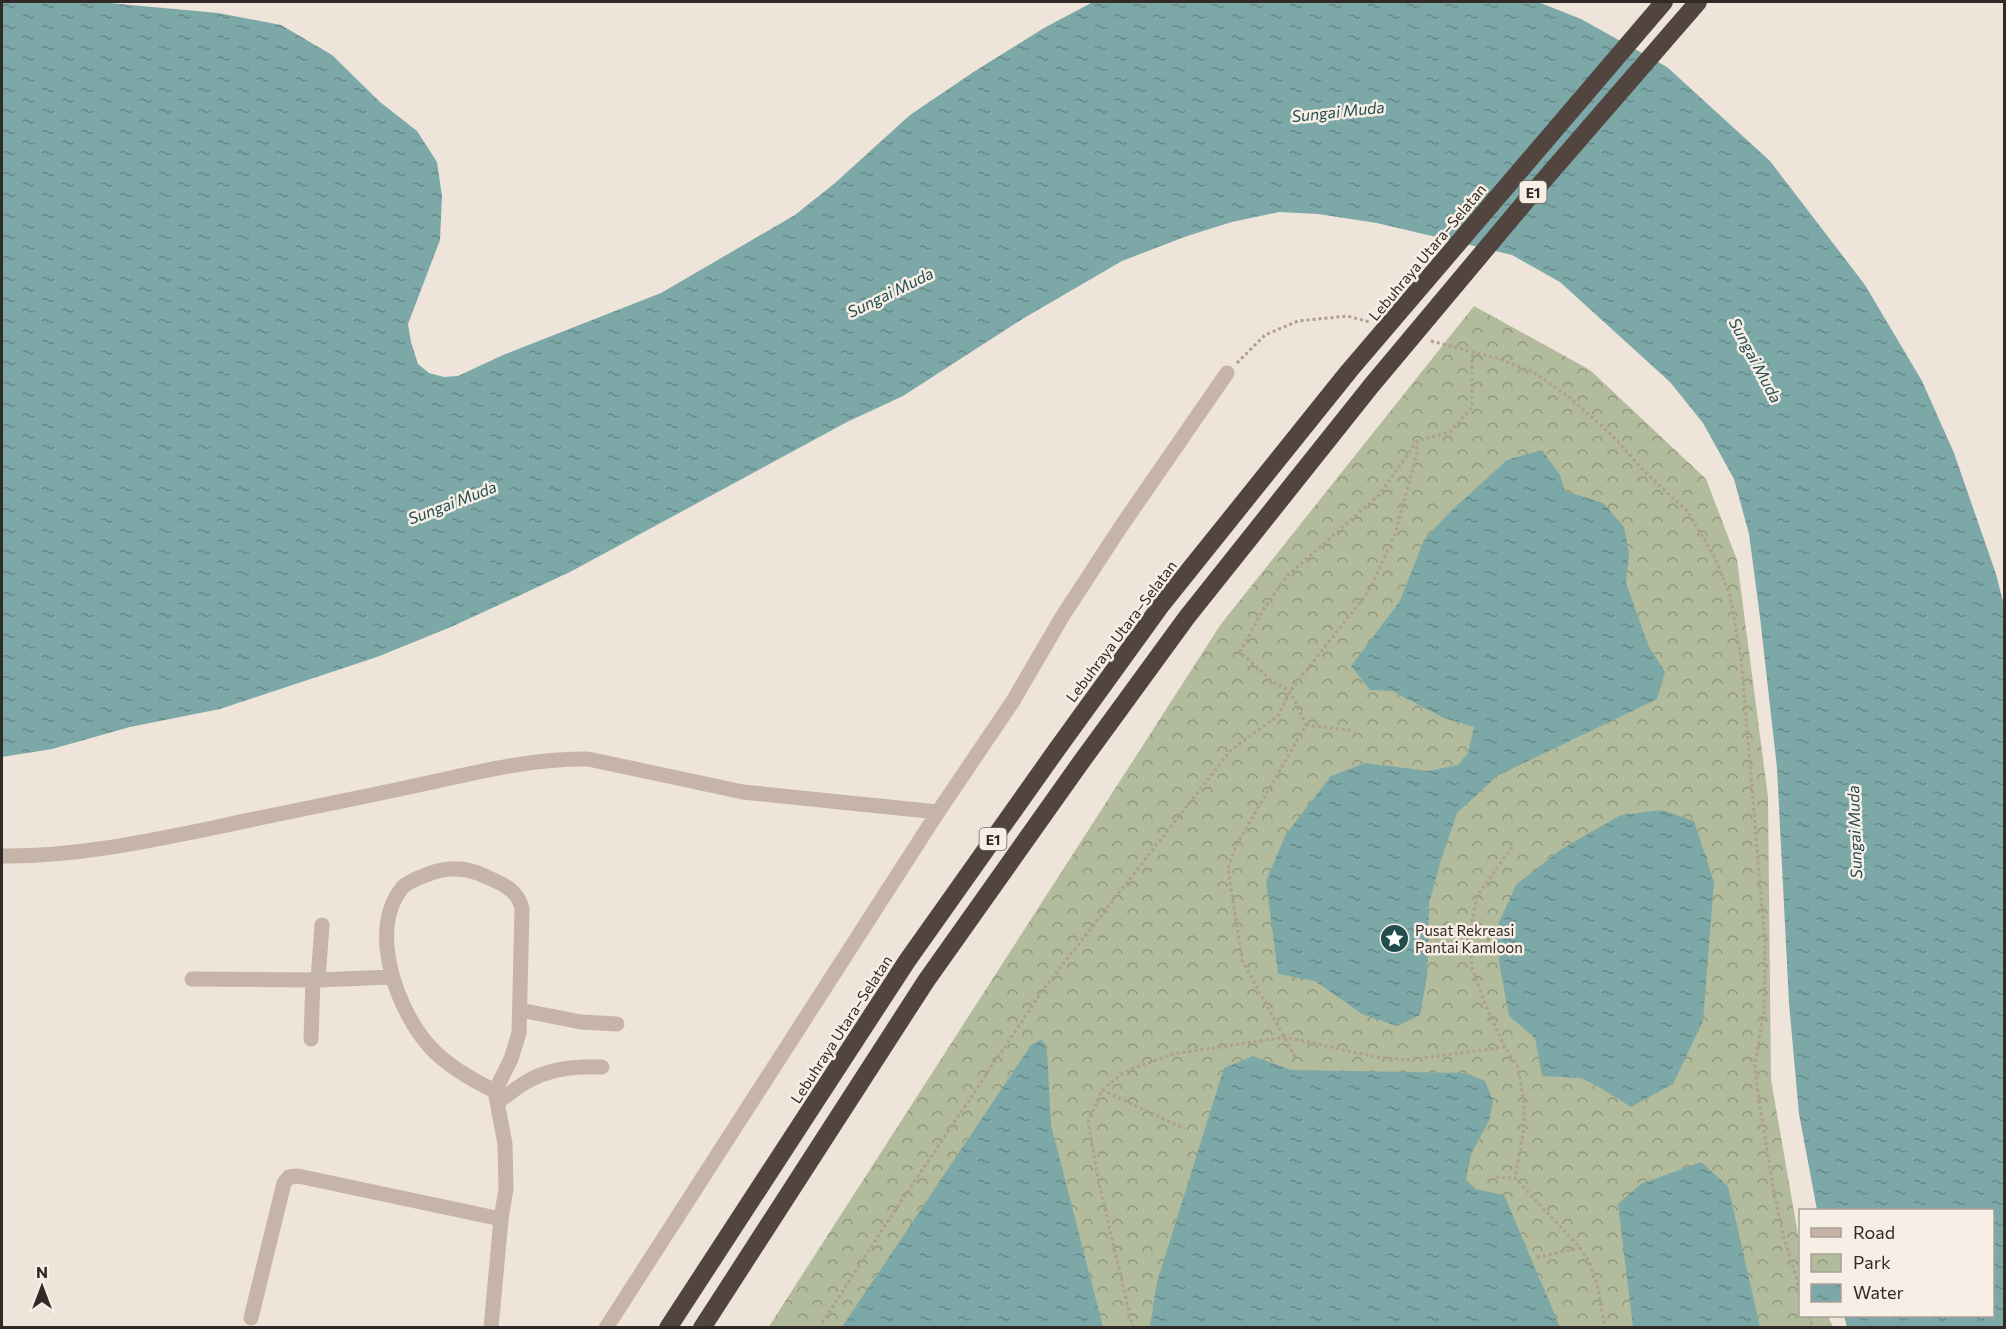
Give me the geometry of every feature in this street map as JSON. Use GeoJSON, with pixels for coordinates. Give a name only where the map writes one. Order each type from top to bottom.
{"type":"FeatureCollection","features":[{"type":"Feature","properties":{"kind":"highway","name":"Lebuhraya Utara–Selatan"},"geometry":{"type":"LineString","coordinates":[[668,1328],[907,961],[1054,752],[1162,604],[1349,371],[1664,2]]}},
{"type":"Feature","properties":{"kind":"highway","name":"E1"},"geometry":{"type":"LineString","coordinates":[[702,1328],[926,981],[1187,617],[1371,386],[1530,196],[1698,2]]}},
{"type":"Feature","properties":{"kind":"street"},"geometry":{"type":"LineString","coordinates":[[606,1328],[938,812],[1013,701],[1062,617],[1120,528],[1227,373]]}},
{"type":"Feature","properties":{"kind":"street"},"geometry":{"type":"LineString","coordinates":[[2,856],[43,856],[89,852],[332,805],[531,762],[571,759],[588,759],[743,792],[938,812]]}},
{"type":"Feature","properties":{"kind":"street"},"geometry":{"type":"LineString","coordinates":[[491,1328],[506,1189],[505,1144],[496,1097],[519,1033],[521,902],[518,895],[507,887],[476,871],[454,868],[437,870],[403,887],[393,902],[387,918],[391,977],[400,999],[431,1048],[496,1097]]}},
{"type":"Feature","properties":{"kind":"street"},"geometry":{"type":"LineString","coordinates":[[311,1039],[322,925]]}},
{"type":"Feature","properties":{"kind":"street"},"geometry":{"type":"LineString","coordinates":[[192,979],[315,980],[391,977]]}},
{"type":"Feature","properties":{"kind":"street"},"geometry":{"type":"LineString","coordinates":[[520,1010],[581,1022],[617,1024]]}},
{"type":"Feature","properties":{"kind":"street"},"geometry":{"type":"LineString","coordinates":[[496,1097],[547,1073],[582,1066],[602,1066]]}},
{"type":"Feature","properties":{"kind":"street"},"geometry":{"type":"LineString","coordinates":[[251,1318],[284,1183],[289,1177],[298,1176],[501,1219]]}},
{"type":"Feature","properties":{"kind":"path"},"geometry":{"type":"LineString","coordinates":[[1227,373],[1264,335],[1298,321],[1347,315],[1370,322]]}},
{"type":"Feature","properties":{"kind":"path"},"geometry":{"type":"LineString","coordinates":[[1426,339],[1500,359],[1535,373],[1569,397],[1613,436],[1644,471],[1688,512],[1714,556],[1730,596],[1739,640],[1765,943],[1764,1010],[1755,1065],[1759,1112],[1783,1234],[1799,1288]]}},
{"type":"Feature","properties":{"kind":"path"},"geometry":{"type":"LineString","coordinates":[[1306,725],[1290,691],[1273,682],[1240,652],[1263,610],[1287,576],[1379,495],[1417,441],[1450,432],[1472,407],[1472,353]]}},
{"type":"Feature","properties":{"kind":"path"},"geometry":{"type":"LineString","coordinates":[[819,1328],[1045,987],[1231,750],[1279,716],[1290,691],[1369,591],[1395,534],[1417,454],[1417,441]]}},
{"type":"Feature","properties":{"kind":"path"},"geometry":{"type":"LineString","coordinates":[[1306,725],[1354,732]]}},
{"type":"Feature","properties":{"kind":"path"},"geometry":{"type":"LineString","coordinates":[[1295,1057],[1242,960],[1228,868],[1236,846],[1306,725]]}},
{"type":"Feature","properties":{"kind":"path"},"geometry":{"type":"LineString","coordinates":[[1512,848],[1477,896],[1470,931],[1472,968],[1486,1007],[1505,1047],[1518,1066],[1524,1104],[1524,1129],[1515,1178]]}},
{"type":"Feature","properties":{"kind":"path"},"geometry":{"type":"LineString","coordinates":[[1133,1328],[1099,1183],[1088,1122],[1102,1090],[1124,1072],[1173,1054],[1286,1037],[1376,1056],[1408,1060],[1505,1047]]}},
{"type":"Feature","properties":{"kind":"path"},"geometry":{"type":"LineString","coordinates":[[1102,1090],[1185,1129]]}},
{"type":"Feature","properties":{"kind":"path"},"geometry":{"type":"LineString","coordinates":[[1496,1177],[1515,1178],[1580,1248],[1589,1261],[1597,1284],[1605,1328]]}},
{"type":"Feature","properties":{"kind":"path"},"geometry":{"type":"LineString","coordinates":[[1537,1257],[1580,1248]]}},
{"type":"Feature","properties":{"kind":"green space","name":"Pusat Rekreasi Pantai Kamloon"},"geometry":{"type":"Polygon","coordinates":[[[1474,306],[1590,370],[1706,479],[1737,560],[1768,797],[1771,1080],[1799,1240],[1799,1317],[1828,1317],[1833,1327],[768,1328],[1221,624],[1474,306]]]}},
{"type":"Feature","properties":{"kind":"water","name":"Sungai Muda"},"geometry":{"type":"Polygon","coordinates":[[[2,2],[98,2],[218,13],[281,25],[332,55],[380,102],[417,131],[437,162],[442,196],[440,240],[408,324],[418,364],[429,373],[444,377],[458,376],[503,355],[661,293],[795,215],[835,183],[910,115],[1044,28],[1093,2],[1538,2],[1581,19],[1667,67],[1770,161],[1865,285],[1922,381],[1954,453],[1996,574],[2004,606],[2004,1327],[1847,1327],[1844,1317],[1994,1317],[1994,1209],[1817,1209],[1799,1114],[1789,1003],[1777,768],[1760,617],[1749,534],[1734,479],[1703,423],[1670,382],[1560,282],[1512,255],[1377,223],[1318,214],[1279,212],[1232,222],[1187,236],[1122,261],[1024,318],[903,396],[847,422],[570,572],[451,627],[377,657],[220,709],[130,727],[52,749],[2,757],[2,2]]]}},
{"type":"Feature","properties":{"kind":"water"},"geometry":{"type":"Polygon","coordinates":[[[1542,450],[1560,475],[1565,491],[1603,503],[1624,527],[1629,553],[1626,583],[1648,645],[1665,672],[1657,699],[1497,776],[1457,813],[1429,903],[1427,976],[1420,1015],[1397,1026],[1362,1014],[1315,981],[1278,974],[1266,881],[1286,834],[1331,776],[1365,763],[1429,771],[1458,765],[1468,753],[1474,727],[1444,718],[1392,691],[1370,690],[1351,666],[1400,601],[1424,540],[1450,512],[1507,460],[1542,450]]]}},
{"type":"Feature","properties":{"kind":"water"},"geometry":{"type":"Polygon","coordinates":[[[1662,810],[1694,821],[1714,882],[1703,1021],[1673,1084],[1631,1107],[1581,1078],[1542,1076],[1535,1038],[1509,1016],[1496,929],[1516,885],[1560,850],[1621,815],[1662,810]]]}},
{"type":"Feature","properties":{"kind":"water"},"geometry":{"type":"Polygon","coordinates":[[[1042,1039],[1047,1051],[1051,1125],[1103,1327],[842,1327],[1031,1045],[1042,1039]]]}},
{"type":"Feature","properties":{"kind":"water"},"geometry":{"type":"Polygon","coordinates":[[[1253,1056],[1291,1070],[1466,1073],[1485,1081],[1493,1101],[1489,1121],[1471,1154],[1466,1180],[1476,1189],[1504,1195],[1560,1327],[1150,1327],[1157,1282],[1224,1068],[1253,1056]]]}},
{"type":"Feature","properties":{"kind":"water"},"geometry":{"type":"Polygon","coordinates":[[[1701,1162],[1728,1186],[1760,1327],[1633,1327],[1618,1204],[1641,1184],[1701,1162]]]}},
{"type":"Feature","properties":{"kind":"place","name":"Pusat Rekreasi Pantai Kamloon"},"geometry":{"type":"Point","coordinates":[1394,939]}}]}
